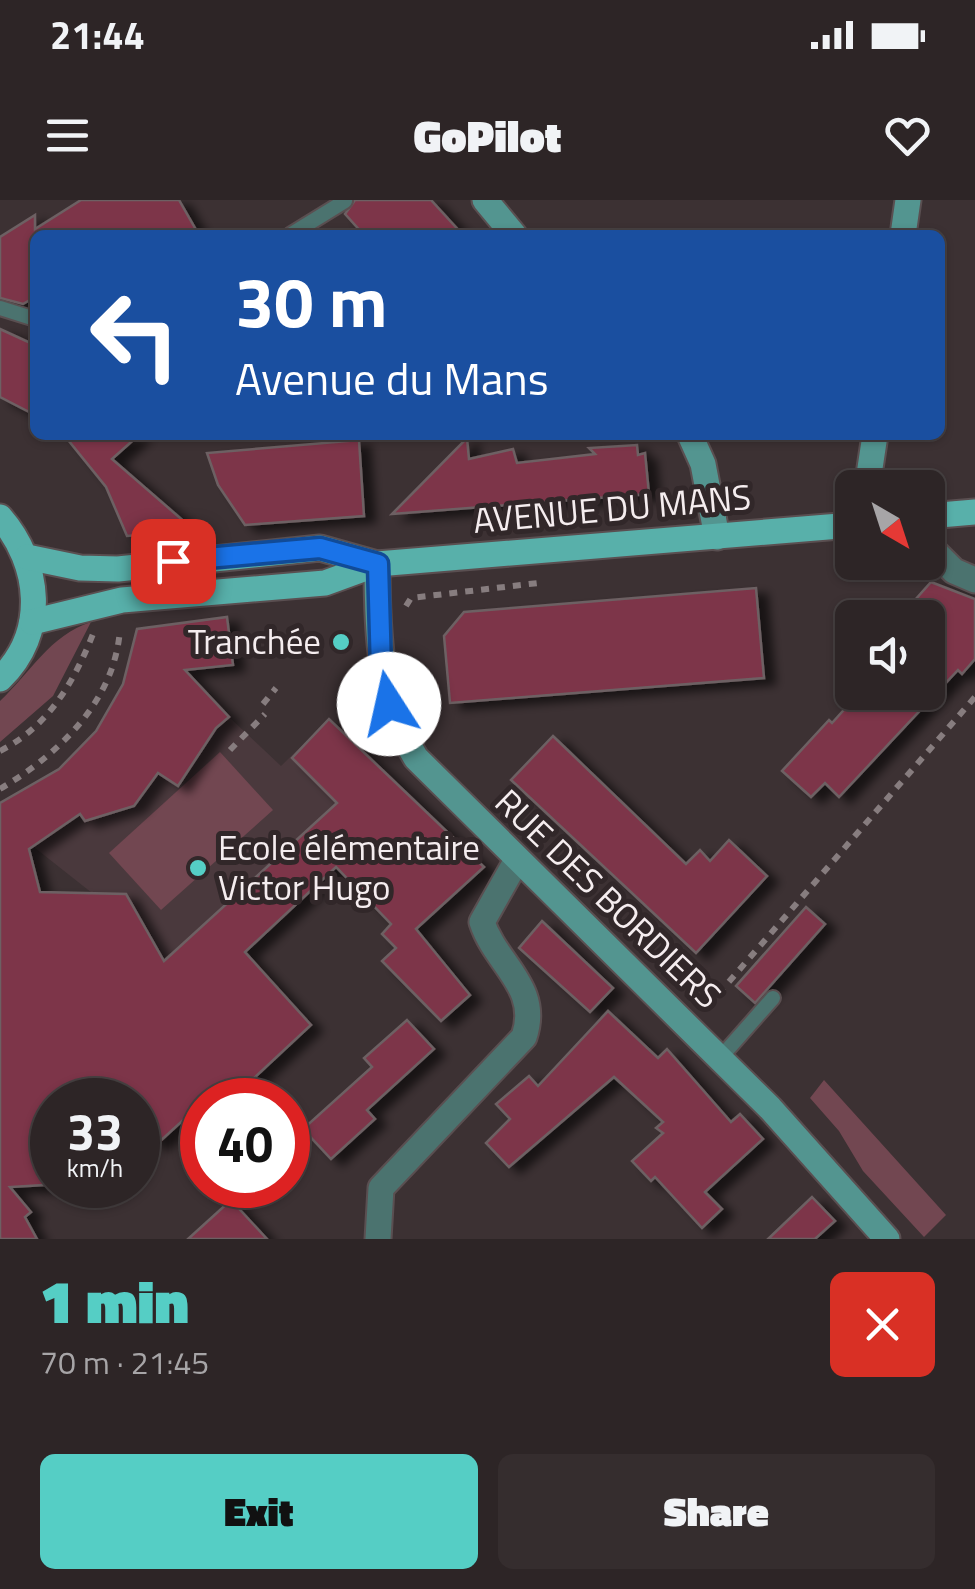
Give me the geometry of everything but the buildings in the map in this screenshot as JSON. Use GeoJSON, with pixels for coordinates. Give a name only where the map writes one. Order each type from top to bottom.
{"type":"FeatureCollection","features":[{"type":"Feature","properties":{"kind":"main road"},"geometry":{"type":"LineString","coordinates":[[945,515],[975,512]]}},
{"type":"Feature","properties":{"kind":"main road"},"geometry":{"type":"LineString","coordinates":[[0,517],[27,557],[33,578],[32,622],[18,657],[0,679]]}},
{"type":"Feature","properties":{"kind":"main road","name":"AVENUE DU MANS"},"geometry":{"type":"LineString","coordinates":[[32,622],[122,600],[325,583],[378,564],[835,527]]}},
{"type":"Feature","properties":{"kind":"main road","name":"AVENUE DU MANS"},"geometry":{"type":"LineString","coordinates":[[27,557],[80,568],[118,569],[320,548],[378,564]]}},
{"type":"Feature","properties":{"kind":"street"},"geometry":{"type":"LineString","coordinates":[[485,200],[510,230]]}},
{"type":"Feature","properties":{"kind":"street"},"geometry":{"type":"LineString","coordinates":[[904,230],[908,200]]}},
{"type":"Feature","properties":{"kind":"street"},"geometry":{"type":"LineString","coordinates":[[692,440],[703,464],[717,537]]}},
{"type":"Feature","properties":{"kind":"street"},"geometry":{"type":"LineString","coordinates":[[869,470],[873,440]]}},
{"type":"Feature","properties":{"kind":"street"},"geometry":{"type":"LineString","coordinates":[[945,562],[975,580]]}},
{"type":"Feature","properties":{"kind":"street","name":"RUE DES BORDIERS"},"geometry":{"type":"LineString","coordinates":[[378,564],[381,669],[400,733],[438,784],[721,1057],[880,1236]]}},
{"type":"Feature","properties":{"kind":"street"},"geometry":{"type":"LineString","coordinates":[[378,1239],[381,1188],[524,1037],[529,1022],[526,993],[482,922],[517,860]]}},
{"type":"Feature","properties":{"kind":"lane"},"geometry":{"type":"LineString","coordinates":[[298,230],[345,200]]}},
{"type":"Feature","properties":{"kind":"lane"},"geometry":{"type":"LineString","coordinates":[[0,308],[30,317]]}},
{"type":"Feature","properties":{"kind":"lane"},"geometry":{"type":"LineString","coordinates":[[721,1057],[773,998]]}},
{"type":"Feature","properties":{"kind":"path"},"geometry":{"type":"LineString","coordinates":[[0,789],[59,747],[96,702],[113,663],[122,613]]}},
{"type":"Feature","properties":{"kind":"path"},"geometry":{"type":"LineString","coordinates":[[0,750],[32,730],[56,705],[97,623]]}},
{"type":"Feature","properties":{"kind":"path"},"geometry":{"type":"LineString","coordinates":[[263,704],[276,688]]}},
{"type":"Feature","properties":{"kind":"path"},"geometry":{"type":"LineString","coordinates":[[690,1027],[975,697]]}},
{"type":"Feature","properties":{"kind":"path"},"geometry":{"type":"LineString","coordinates":[[230,750],[264,714]]}},
{"type":"Feature","properties":{"kind":"shaded area"},"geometry":{"type":"Polygon","coordinates":[[[91,622],[53,696],[0,742],[0,701],[52,645],[91,622]]]}},
{"type":"Feature","properties":{"kind":"shaded area","name":"Ecole élémentaire Victor Hugo"},"geometry":{"type":"Polygon","coordinates":[[[229,717],[281,766],[329,719],[411,798],[188,1004],[126,894],[92,893],[30,844],[80,814],[134,806],[158,773],[178,786],[209,734],[229,717]]]}},
{"type":"Feature","properties":{"kind":"shaded area"},"geometry":{"type":"Polygon","coordinates":[[[220,752],[273,810],[161,910],[109,853],[220,752]]]}},
{"type":"Feature","properties":{"kind":"shaded area"},"geometry":{"type":"Polygon","coordinates":[[[824,1080],[946,1215],[924,1237],[863,1171],[839,1131],[810,1098],[824,1080]]]}},
{"type":"Feature","properties":{"kind":"place","name":"Tranchée"},"geometry":{"type":"Point","coordinates":[341,642]}},
{"type":"Feature","properties":{"kind":"place","name":"Ecole élémentaire Victor Hugo"},"geometry":{"type":"Point","coordinates":[198,868]}},
{"type":"Feature","properties":{"kind":"route"},"geometry":{"type":"LineString","coordinates":[[173,561],[320,548],[378,564],[381,669],[389,704]]}}]}
